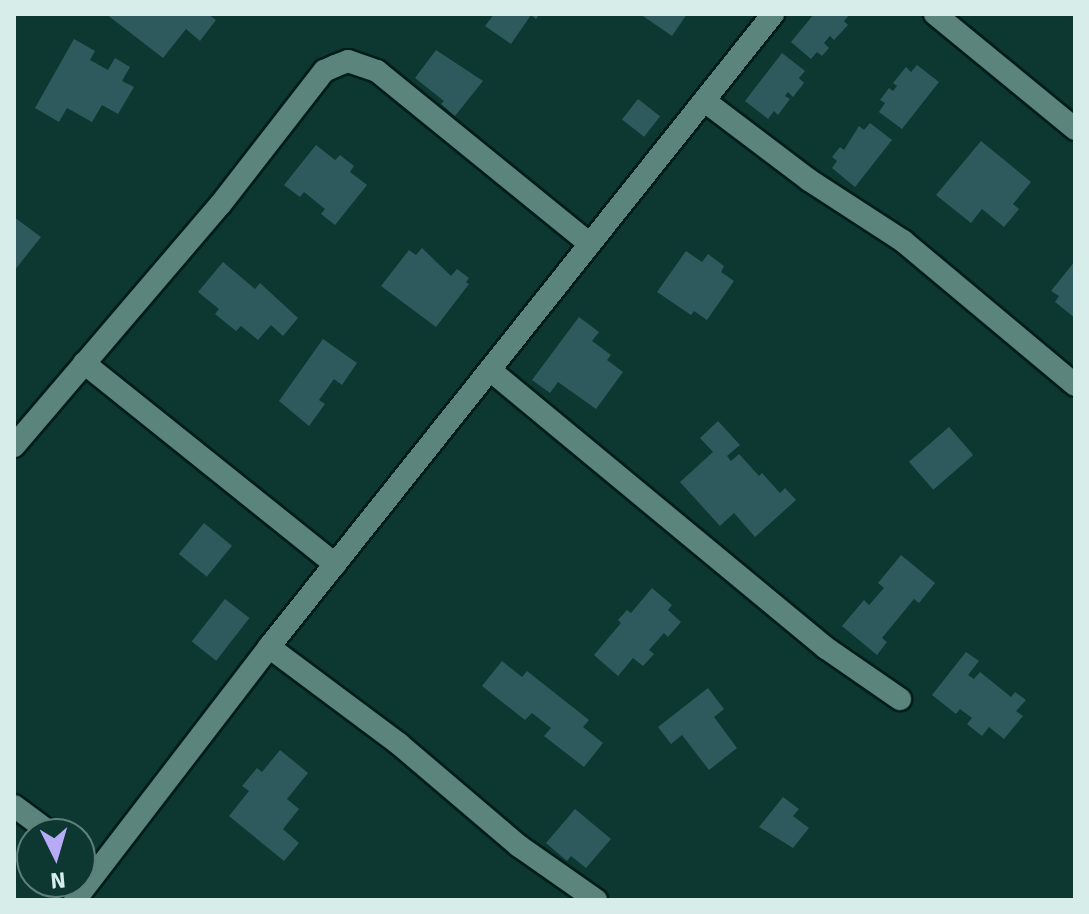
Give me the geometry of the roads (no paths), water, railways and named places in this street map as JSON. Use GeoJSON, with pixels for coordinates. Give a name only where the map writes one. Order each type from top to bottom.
{"type":"FeatureCollection","features":[{"type":"Feature","properties":{"kind":"street"},"geometry":{"type":"LineString","coordinates":[[96,853],[269,647],[773,14]]}},
{"type":"Feature","properties":{"kind":"street"},"geometry":{"type":"LineString","coordinates":[[935,14],[1075,129]]}},
{"type":"Feature","properties":{"kind":"street"},"geometry":{"type":"LineString","coordinates":[[14,446],[220,205],[324,71],[348,61],[377,71],[590,244]]}},
{"type":"Feature","properties":{"kind":"street"},"geometry":{"type":"LineString","coordinates":[[706,102],[809,180],[903,241],[1075,385]]}},
{"type":"Feature","properties":{"kind":"street"},"geometry":{"type":"LineString","coordinates":[[84,363],[335,564]]}},
{"type":"Feature","properties":{"kind":"street"},"geometry":{"type":"LineString","coordinates":[[490,370],[826,648],[900,699]]}},
{"type":"Feature","properties":{"kind":"street"},"geometry":{"type":"LineString","coordinates":[[269,647],[399,744],[519,846],[596,900]]}},
{"type":"Feature","properties":{"kind":"street"},"geometry":{"type":"LineString","coordinates":[[14,806],[30,818]]}}]}
